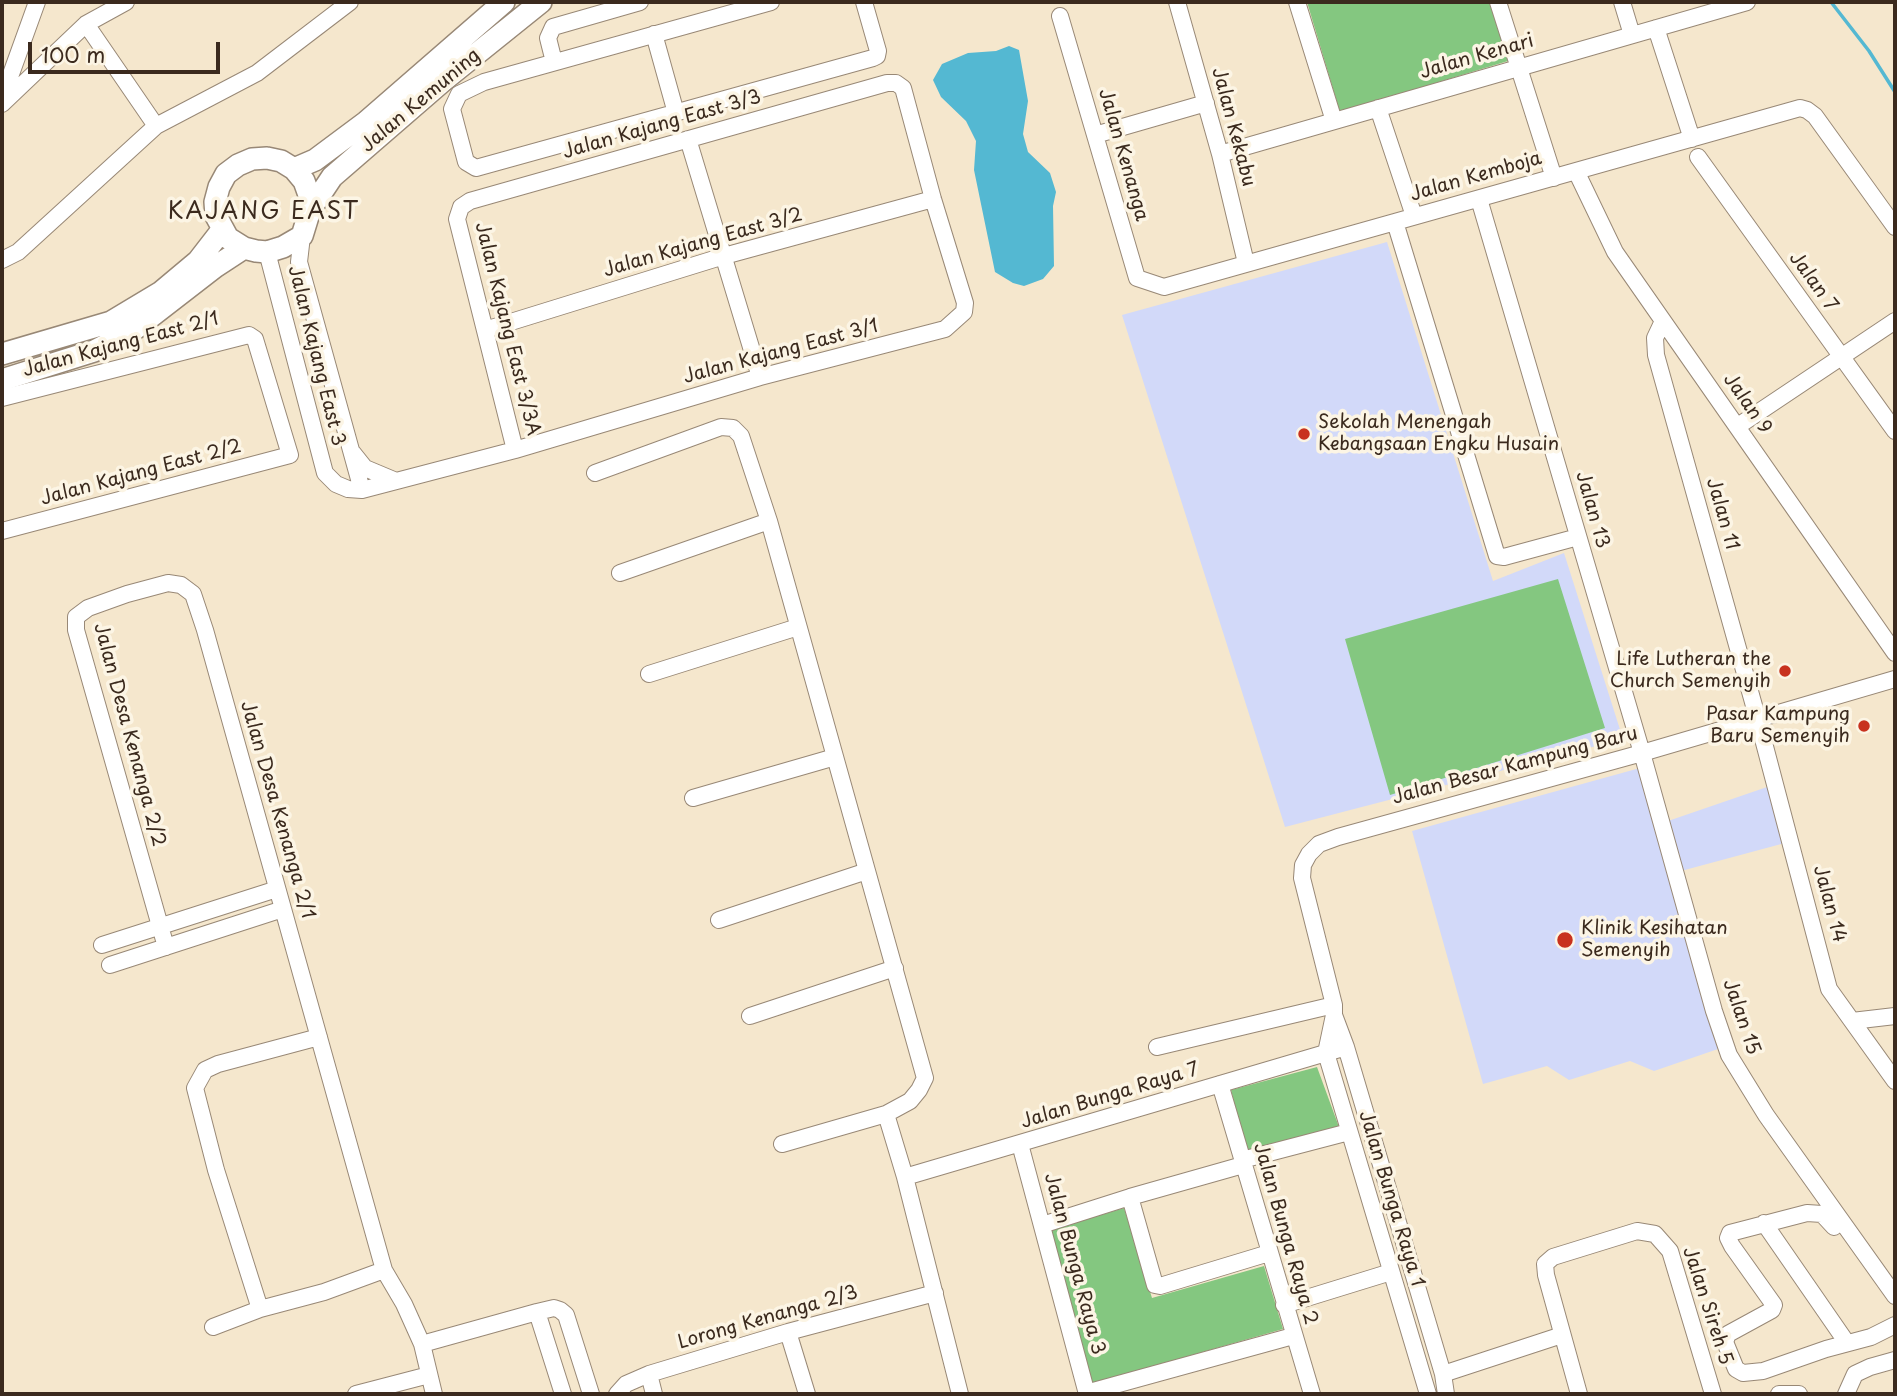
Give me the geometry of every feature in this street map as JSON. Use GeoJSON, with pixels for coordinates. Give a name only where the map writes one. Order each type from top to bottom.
{"type":"FeatureCollection","features":[{"type":"Feature","properties":{"kind":"street"},"geometry":{"type":"LineString","coordinates":[[2,101],[37,2]]}},
{"type":"Feature","properties":{"kind":"street"},"geometry":{"type":"LineString","coordinates":[[2,101],[86,24],[126,2]]}},
{"type":"Feature","properties":{"kind":"street"},"geometry":{"type":"LineString","coordinates":[[322,2],[331,16]]}},
{"type":"Feature","properties":{"kind":"street"},"geometry":{"type":"LineString","coordinates":[[2,260],[18,252],[156,126],[257,73],[350,2]]}},
{"type":"Feature","properties":{"kind":"street","name":"Jalan Kemuning"},"geometry":{"type":"LineString","coordinates":[[294,169],[314,160],[366,122],[504,2]]}},
{"type":"Feature","properties":{"kind":"street","name":"Jalan Kemuning"},"geometry":{"type":"LineString","coordinates":[[310,210],[332,177],[444,80],[541,2]]}},
{"type":"Feature","properties":{"kind":"street"},"geometry":{"type":"LineString","coordinates":[[554,62],[548,38],[553,27],[640,2]]}},
{"type":"Feature","properties":{"kind":"street"},"geometry":{"type":"LineString","coordinates":[[771,2],[484,82],[459,94],[452,109],[467,162],[476,168],[877,56],[878,51],[864,2]]}},
{"type":"Feature","properties":{"kind":"street","name":"Jalan Kekabu"},"geometry":{"type":"LineString","coordinates":[[1177,2],[1220,153],[1246,263]]}},
{"type":"Feature","properties":{"kind":"street"},"geometry":{"type":"LineString","coordinates":[[1297,2],[1334,121]]}},
{"type":"Feature","properties":{"kind":"street"},"geometry":{"type":"LineString","coordinates":[[1498,2],[1554,177]]}},
{"type":"Feature","properties":{"kind":"street"},"geometry":{"type":"LineString","coordinates":[[1622,2],[1632,35]]}},
{"type":"Feature","properties":{"kind":"street","name":"Jalan Kenari"},"geometry":{"type":"LineString","coordinates":[[1220,153],[1746,2]]}},
{"type":"Feature","properties":{"kind":"street","name":"Jalan Kenanga"},"geometry":{"type":"LineString","coordinates":[[1060,16],[1137,278],[1164,287]]}},
{"type":"Feature","properties":{"kind":"street"},"geometry":{"type":"LineString","coordinates":[[86,24],[156,126]]}},
{"type":"Feature","properties":{"kind":"street"},"geometry":{"type":"LineString","coordinates":[[1656,28],[1692,139]]}},
{"type":"Feature","properties":{"kind":"street"},"geometry":{"type":"LineString","coordinates":[[654,34],[676,113]]}},
{"type":"Feature","properties":{"kind":"street"},"geometry":{"type":"LineString","coordinates":[[444,80],[484,82]]}},
{"type":"Feature","properties":{"kind":"street","name":"Jalan Kajang East 3/3"},"geometry":{"type":"LineString","coordinates":[[457,219],[461,207],[470,201],[887,83]]}},
{"type":"Feature","properties":{"kind":"street","name":"Jalan Kajang East 3/1"},"geometry":{"type":"LineString","coordinates":[[362,490],[515,450],[760,377],[945,329],[964,312],[965,303],[933,200],[904,88],[896,83],[887,83]]}},
{"type":"Feature","properties":{"kind":"street"},"geometry":{"type":"LineString","coordinates":[[1095,135],[1206,103]]}},
{"type":"Feature","properties":{"kind":"street"},"geometry":{"type":"LineString","coordinates":[[1378,108],[1414,216]]}},
{"type":"Feature","properties":{"kind":"street","name":"Jalan Kemboja"},"geometry":{"type":"LineString","coordinates":[[1164,287],[1800,108],[1815,116],[1895,227]]}},
{"type":"Feature","properties":{"kind":"street"},"geometry":{"type":"LineString","coordinates":[[688,139],[760,377]]}},
{"type":"Feature","properties":{"kind":"street","name":"Jalan 7"},"geometry":{"type":"LineString","coordinates":[[1698,158],[1895,431]]}},
{"type":"Feature","properties":{"kind":"street"},"geometry":{"type":"LineString","coordinates":[[252,159],[281,161],[294,169],[304,181],[309,195],[310,210],[302,236],[283,247],[267,252],[244,248],[228,238],[216,216],[215,202],[226,174],[238,164],[252,159]]}},
{"type":"Feature","properties":{"kind":"street","name":"Jalan 9"},"geometry":{"type":"LineString","coordinates":[[1576,172],[1615,253],[1895,653]]}},
{"type":"Feature","properties":{"kind":"street","name":"Jalan 13"},"geometry":{"type":"LineString","coordinates":[[1479,198],[1642,753]]}},
{"type":"Feature","properties":{"kind":"street","name":"Jalan Kajang East 3/2"},"geometry":{"type":"LineString","coordinates":[[485,330],[724,256],[933,200]]}},
{"type":"Feature","properties":{"kind":"street","name":"Jalan Kajang East 3/3A"},"geometry":{"type":"LineString","coordinates":[[457,219],[515,450]]}},
{"type":"Feature","properties":{"kind":"street"},"geometry":{"type":"LineString","coordinates":[[1395,222],[1497,556],[1504,557],[1578,537]]}},
{"type":"Feature","properties":{"kind":"street"},"geometry":{"type":"LineString","coordinates":[[2,354],[111,323],[162,292],[198,261],[222,230]]}},
{"type":"Feature","properties":{"kind":"street","name":"Jalan Kajang East 3"},"geometry":{"type":"LineString","coordinates":[[267,252],[325,472],[336,484],[348,489],[362,490],[299,262],[302,236]]}},
{"type":"Feature","properties":{"kind":"street"},"geometry":{"type":"LineString","coordinates":[[2,380],[94,351],[131,331],[244,248]]}},
{"type":"Feature","properties":{"kind":"street","name":"Jalan 11"},"geometry":{"type":"LineString","coordinates":[[1663,321],[1655,338],[1656,355],[1758,720]]}},
{"type":"Feature","properties":{"kind":"street"},"geometry":{"type":"LineString","coordinates":[[1738,426],[1895,321]]}},
{"type":"Feature","properties":{"kind":"street","name":"Jalan Kajang East 2/1"},"geometry":{"type":"LineString","coordinates":[[2,398],[249,335],[254,339],[290,455]]}},
{"type":"Feature","properties":{"kind":"street"},"geometry":{"type":"LineString","coordinates":[[595,473],[721,427],[733,428],[741,436],[769,521],[895,968],[925,1078],[919,1090],[910,1101],[886,1114],[782,1144]]}},
{"type":"Feature","properties":{"kind":"street","name":"Jalan Kajang East 3"},"geometry":{"type":"LineString","coordinates":[[351,451],[365,467],[397,481]]}},
{"type":"Feature","properties":{"kind":"street","name":"Jalan Kajang East 2/2"},"geometry":{"type":"LineString","coordinates":[[2,531],[290,455]]}},
{"type":"Feature","properties":{"kind":"street"},"geometry":{"type":"LineString","coordinates":[[620,573],[769,521]]}},
{"type":"Feature","properties":{"kind":"street","name":"Jalan Desa Kenanga 2/2"},"geometry":{"type":"LineString","coordinates":[[166,947],[76,631],[76,617],[88,608],[168,583],[181,585],[193,594]]}},
{"type":"Feature","properties":{"kind":"street","name":"Jalan Desa Kenanga 2/1"},"geometry":{"type":"LineString","coordinates":[[193,594],[384,1270],[404,1304],[422,1344],[434,1394]]}},
{"type":"Feature","properties":{"kind":"street"},"geometry":{"type":"LineString","coordinates":[[649,674],[798,627]]}},
{"type":"Feature","properties":{"kind":"street","name":"Jalan Besar Kampung Baru"},"geometry":{"type":"LineString","coordinates":[[1446,1394],[1443,1374],[1334,1010],[1302,878],[1303,865],[1319,844],[1338,837],[1642,753],[1895,679]]}},
{"type":"Feature","properties":{"kind":"street","name":"Jalan 14"},"geometry":{"type":"LineString","coordinates":[[1758,720],[1829,989],[1895,1081]]}},
{"type":"Feature","properties":{"kind":"street","name":"Jalan 15"},"geometry":{"type":"LineString","coordinates":[[1642,753],[1714,1011],[1729,1055],[1752,1094],[1895,1296]]}},
{"type":"Feature","properties":{"kind":"street"},"geometry":{"type":"LineString","coordinates":[[693,798],[835,757]]}},
{"type":"Feature","properties":{"kind":"street"},"geometry":{"type":"LineString","coordinates":[[719,920],[867,871]]}},
{"type":"Feature","properties":{"kind":"street"},"geometry":{"type":"LineString","coordinates":[[102,945],[277,889]]}},
{"type":"Feature","properties":{"kind":"street"},"geometry":{"type":"LineString","coordinates":[[110,965],[284,909]]}},
{"type":"Feature","properties":{"kind":"street"},"geometry":{"type":"LineString","coordinates":[[750,1016],[895,968]]}},
{"type":"Feature","properties":{"kind":"street"},"geometry":{"type":"LineString","coordinates":[[1157,1047],[1334,1010]]}},
{"type":"Feature","properties":{"kind":"street","name":"Jalan Bunga Raya 1"},"geometry":{"type":"LineString","coordinates":[[1334,1010],[1326,1053],[1429,1394]]}},
{"type":"Feature","properties":{"kind":"street"},"geometry":{"type":"LineString","coordinates":[[1852,1021],[1895,1016]]}},
{"type":"Feature","properties":{"kind":"street"},"geometry":{"type":"LineString","coordinates":[[260,1309],[216,1170],[195,1088],[205,1070],[218,1064],[319,1037]]}},
{"type":"Feature","properties":{"kind":"street","name":"Jalan Bunga Raya 7"},"geometry":{"type":"LineString","coordinates":[[905,1177],[1346,1048]]}},
{"type":"Feature","properties":{"kind":"street","name":"Jalan Bunga Raya 2"},"geometry":{"type":"LineString","coordinates":[[1220,1084],[1312,1394]]}},
{"type":"Feature","properties":{"kind":"street"},"geometry":{"type":"LineString","coordinates":[[886,1114],[905,1177],[960,1394]]}},
{"type":"Feature","properties":{"kind":"street"},"geometry":{"type":"LineString","coordinates":[[1042,1224],[1349,1132]]}},
{"type":"Feature","properties":{"kind":"street","name":"Jalan Bunga Raya 3"},"geometry":{"type":"LineString","coordinates":[[1020,1144],[1087,1394]]}},
{"type":"Feature","properties":{"kind":"street"},"geometry":{"type":"LineString","coordinates":[[1130,1197],[1155,1285],[1160,1286],[1269,1253]]}},
{"type":"Feature","properties":{"kind":"street"},"geometry":{"type":"LineString","coordinates":[[1841,1222],[1832,1228],[1822,1214],[1807,1213],[1730,1233],[1728,1238],[1732,1246],[1774,1305],[1772,1310],[1728,1334],[1726,1342],[1736,1369],[1744,1373],[1763,1371],[1871,1337],[1895,1325]]}},
{"type":"Feature","properties":{"kind":"street"},"geometry":{"type":"LineString","coordinates":[[1764,1223],[1847,1343]]}},
{"type":"Feature","properties":{"kind":"street","name":"Jalan Sireh 5"},"geometry":{"type":"LineString","coordinates":[[1562,1335],[1545,1264],[1553,1257],[1637,1231],[1655,1234],[1670,1251],[1713,1394]]}},
{"type":"Feature","properties":{"kind":"street"},"geometry":{"type":"LineString","coordinates":[[213,1327],[260,1309],[324,1292],[384,1270]]}},
{"type":"Feature","properties":{"kind":"street"},"geometry":{"type":"LineString","coordinates":[[1284,1305],[1391,1272]]}},
{"type":"Feature","properties":{"kind":"street","name":"Lorong Kenanga 2/3"},"geometry":{"type":"LineString","coordinates":[[617,1394],[626,1384],[649,1374],[788,1332],[935,1293]]}},
{"type":"Feature","properties":{"kind":"street"},"geometry":{"type":"LineString","coordinates":[[422,1344],[554,1308],[566,1315],[591,1394]]}},
{"type":"Feature","properties":{"kind":"street"},"geometry":{"type":"LineString","coordinates":[[537,1312],[563,1394]]}},
{"type":"Feature","properties":{"kind":"street"},"geometry":{"type":"LineString","coordinates":[[788,1332],[807,1394]]}},
{"type":"Feature","properties":{"kind":"street"},"geometry":{"type":"LineString","coordinates":[[1443,1374],[1562,1335],[1579,1394]]}},
{"type":"Feature","properties":{"kind":"street"},"geometry":{"type":"LineString","coordinates":[[1087,1394],[1113,1390],[1293,1336]]}},
{"type":"Feature","properties":{"kind":"street"},"geometry":{"type":"LineString","coordinates":[[1846,1394],[1855,1374],[1895,1360]]}},
{"type":"Feature","properties":{"kind":"street"},"geometry":{"type":"LineString","coordinates":[[649,1374],[654,1394]]}},
{"type":"Feature","properties":{"kind":"street"},"geometry":{"type":"LineString","coordinates":[[356,1394],[429,1375]]}},
{"type":"Feature","properties":{"kind":"street"},"geometry":{"type":"LineString","coordinates":[[1780,1394],[1798,1394]]}},
{"type":"Feature","properties":{"kind":"shaded area","name":"Sekolah Menengah Kebangsaan Engku Husain"},"geometry":{"type":"Polygon","coordinates":[[[1387,242],[1493,581],[1564,553],[1623,739],[1285,827],[1122,315],[1387,242]]]}},
{"type":"Feature","properties":{"kind":"shaded area","name":"Klinik Kesihatan Semenyih"},"geometry":{"type":"Polygon","coordinates":[[[1640,768],[1718,1049],[1654,1071],[1630,1061],[1569,1080],[1547,1066],[1483,1084],[1412,831],[1640,768]]]}},
{"type":"Feature","properties":{"kind":"shaded area"},"geometry":{"type":"Polygon","coordinates":[[[1770,786],[1785,843],[1681,871],[1668,821],[1770,786]]]}},
{"type":"Feature","properties":{"kind":"green space"},"geometry":{"type":"Polygon","coordinates":[[[1307,2],[1490,2],[1508,61],[1340,112],[1307,2]]]}},
{"type":"Feature","properties":{"kind":"green space"},"geometry":{"type":"Polygon","coordinates":[[[1558,579],[1605,728],[1390,795],[1345,639],[1558,579]]]}},
{"type":"Feature","properties":{"kind":"green space"},"geometry":{"type":"Polygon","coordinates":[[[1317,1067],[1339,1127],[1247,1153],[1231,1090],[1317,1067]]]}},
{"type":"Feature","properties":{"kind":"green space"},"geometry":{"type":"Polygon","coordinates":[[[1124,1208],[1152,1298],[1264,1266],[1283,1329],[1091,1384],[1051,1230],[1124,1208]]]}},
{"type":"Feature","properties":{"kind":"water"},"geometry":{"type":"Polygon","coordinates":[[[1009,46],[1019,50],[1028,101],[1023,134],[1028,152],[1050,173],[1056,192],[1053,206],[1054,266],[1043,279],[1024,286],[995,272],[974,170],[976,141],[966,121],[941,97],[933,80],[942,64],[968,53],[996,51],[1009,46]]]}},
{"type":"Feature","properties":{"kind":"waterway"},"geometry":{"type":"LineString","coordinates":[[1831,2],[1869,51],[1895,92]]}},
{"type":"Feature","properties":{"kind":"place","name":"Sekolah Menengah Kebangsaan Engku Husain"},"geometry":{"type":"Point","coordinates":[1304,434]}},
{"type":"Feature","properties":{"kind":"place","name":"Life Lutheran the Church Semenyih"},"geometry":{"type":"Point","coordinates":[1785,671]}},
{"type":"Feature","properties":{"kind":"place","name":"Pasar Kampung Baru Semenyih"},"geometry":{"type":"Point","coordinates":[1864,726]}},
{"type":"Feature","properties":{"kind":"place","name":"Klinik Kesihatan Semenyih"},"geometry":{"type":"Point","coordinates":[1565,940]}},
{"type":"Feature","properties":{"kind":"district","name":"KAJANG EAST"},"geometry":{"type":"Point","coordinates":[264,213]}}]}
